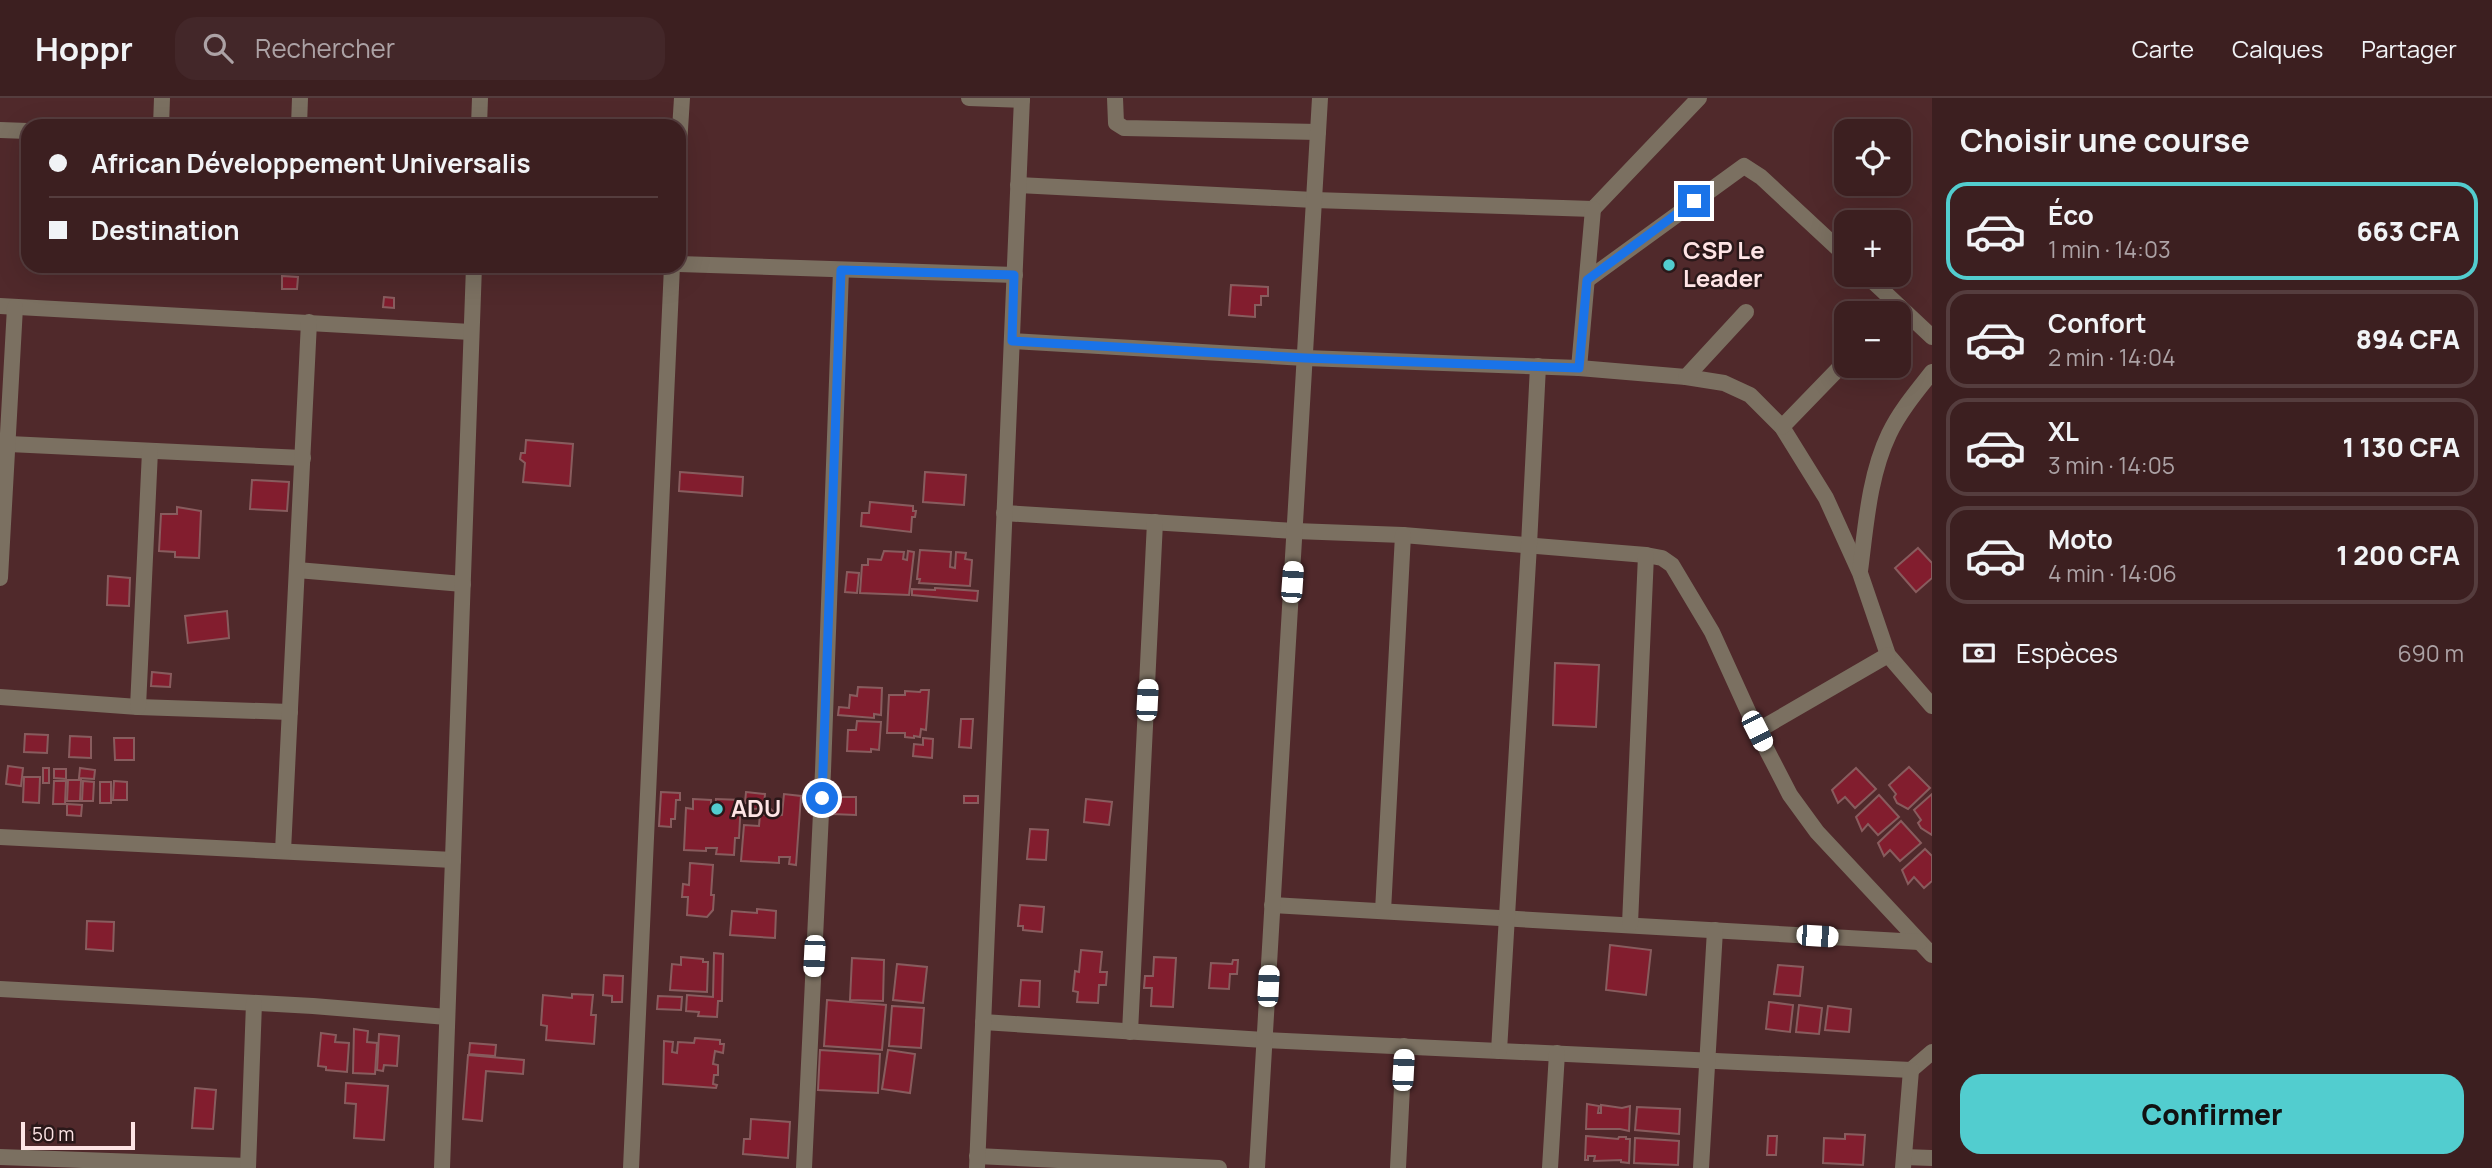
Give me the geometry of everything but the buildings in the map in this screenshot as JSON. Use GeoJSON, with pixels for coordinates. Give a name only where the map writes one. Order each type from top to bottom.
{"type":"FeatureCollection","features":[{"type":"Feature","properties":{"kind":"street"},"geometry":{"type":"LineString","coordinates":[[161,119],[162,98]]}},
{"type":"Feature","properties":{"kind":"street"},"geometry":{"type":"LineString","coordinates":[[299,119],[300,98]]}},
{"type":"Feature","properties":{"kind":"street"},"geometry":{"type":"LineString","coordinates":[[479,119],[480,98]]}},
{"type":"Feature","properties":{"kind":"street"},"geometry":{"type":"LineString","coordinates":[[681,119],[682,98]]}},
{"type":"Feature","properties":{"kind":"street"},"geometry":{"type":"LineString","coordinates":[[969,98],[1022,99],[977,1162],[1219,1168]]}},
{"type":"Feature","properties":{"kind":"street"},"geometry":{"type":"LineString","coordinates":[[1115,98],[1116,123],[1124,128],[1318,132]]}},
{"type":"Feature","properties":{"kind":"street"},"geometry":{"type":"LineString","coordinates":[[1257,1168],[1320,98]]}},
{"type":"Feature","properties":{"kind":"street"},"geometry":{"type":"LineString","coordinates":[[1579,368],[1593,209],[1699,98]]}},
{"type":"Feature","properties":{"kind":"street"},"geometry":{"type":"LineString","coordinates":[[0,130],[21,131]]}},
{"type":"Feature","properties":{"kind":"street"},"geometry":{"type":"LineString","coordinates":[[1587,280],[1744,166],[1761,177],[1834,245]]}},
{"type":"Feature","properties":{"kind":"street"},"geometry":{"type":"LineString","coordinates":[[1018,185],[1314,200],[1593,209]]}},
{"type":"Feature","properties":{"kind":"street"},"geometry":{"type":"LineString","coordinates":[[686,264],[1014,275]]}},
{"type":"Feature","properties":{"kind":"street"},"geometry":{"type":"LineString","coordinates":[[804,1168],[824,771],[841,270]]}},
{"type":"Feature","properties":{"kind":"street"},"geometry":{"type":"LineString","coordinates":[[442,1168],[474,273]]}},
{"type":"Feature","properties":{"kind":"street"},"geometry":{"type":"LineString","coordinates":[[632,1168],[672,273]]}},
{"type":"Feature","properties":{"kind":"street"},"geometry":{"type":"LineString","coordinates":[[1879,287],[1932,337]]}},
{"type":"Feature","properties":{"kind":"street"},"geometry":{"type":"LineString","coordinates":[[0,578],[9,444],[8,306],[471,332]]}},
{"type":"Feature","properties":{"kind":"street"},"geometry":{"type":"LineString","coordinates":[[1686,377],[1746,312]]}},
{"type":"Feature","properties":{"kind":"street"},"geometry":{"type":"LineString","coordinates":[[283,851],[309,322]]}},
{"type":"Feature","properties":{"kind":"street"},"geometry":{"type":"LineString","coordinates":[[1012,341],[1305,358],[1579,368],[1724,383],[1750,396],[1782,427],[1826,498],[1860,573],[1888,655],[1932,706]]}},
{"type":"Feature","properties":{"kind":"street"},"geometry":{"type":"LineString","coordinates":[[1499,1051],[1538,366]]}},
{"type":"Feature","properties":{"kind":"street"},"geometry":{"type":"LineString","coordinates":[[1860,573],[1875,470],[1889,434],[1932,372]]}},
{"type":"Feature","properties":{"kind":"street"},"geometry":{"type":"LineString","coordinates":[[1782,427],[1834,373]]}},
{"type":"Feature","properties":{"kind":"street"},"geometry":{"type":"LineString","coordinates":[[9,444],[303,458]]}},
{"type":"Feature","properties":{"kind":"street"},"geometry":{"type":"LineString","coordinates":[[138,707],[150,451]]}},
{"type":"Feature","properties":{"kind":"street"},"geometry":{"type":"LineString","coordinates":[[1004,513],[1403,535],[1662,558],[1672,565],[1712,632],[1757,731],[1790,795],[1817,832],[1932,955]]}},
{"type":"Feature","properties":{"kind":"street"},"geometry":{"type":"LineString","coordinates":[[1130,1032],[1155,522]]}},
{"type":"Feature","properties":{"kind":"street"},"geometry":{"type":"LineString","coordinates":[[1383,911],[1403,535]]}},
{"type":"Feature","properties":{"kind":"street"},"geometry":{"type":"LineString","coordinates":[[1630,924],[1646,555]]}},
{"type":"Feature","properties":{"kind":"street"},"geometry":{"type":"LineString","coordinates":[[297,570],[463,584]]}},
{"type":"Feature","properties":{"kind":"street"},"geometry":{"type":"LineString","coordinates":[[1757,731],[1888,655]]}},
{"type":"Feature","properties":{"kind":"street"},"geometry":{"type":"LineString","coordinates":[[0,696],[138,707],[290,712]]}},
{"type":"Feature","properties":{"kind":"street"},"geometry":{"type":"LineString","coordinates":[[0,837],[453,860]]}},
{"type":"Feature","properties":{"kind":"street"},"geometry":{"type":"LineString","coordinates":[[1272,905],[1919,942]]}},
{"type":"Feature","properties":{"kind":"street"},"geometry":{"type":"LineString","coordinates":[[1701,1168],[1715,930]]}},
{"type":"Feature","properties":{"kind":"street"},"geometry":{"type":"LineString","coordinates":[[0,989],[447,1017]]}},
{"type":"Feature","properties":{"kind":"street"},"geometry":{"type":"LineString","coordinates":[[0,1157],[248,1167],[254,1003]]}},
{"type":"Feature","properties":{"kind":"street"},"geometry":{"type":"LineString","coordinates":[[983,1022],[1265,1040],[1911,1070],[1932,1052]]}},
{"type":"Feature","properties":{"kind":"street"},"geometry":{"type":"LineString","coordinates":[[1398,1168],[1405,1046]]}},
{"type":"Feature","properties":{"kind":"street"},"geometry":{"type":"LineString","coordinates":[[1550,1168],[1557,1054]]}},
{"type":"Feature","properties":{"kind":"street"},"geometry":{"type":"LineString","coordinates":[[1911,1070],[1903,1162],[1932,1158]]}},
{"type":"Feature","properties":{"kind":"place","name":"CSP Le Leader"},"geometry":{"type":"Point","coordinates":[1669,265]}},
{"type":"Feature","properties":{"kind":"place","name":"ADU"},"geometry":{"type":"Point","coordinates":[717,809]}},
{"type":"Feature","properties":{"kind":"route"},"geometry":{"type":"LineString","coordinates":[[822,798],[841,270],[1014,275],[1012,341],[1305,358],[1579,368],[1587,280],[1694,201]]}}]}
